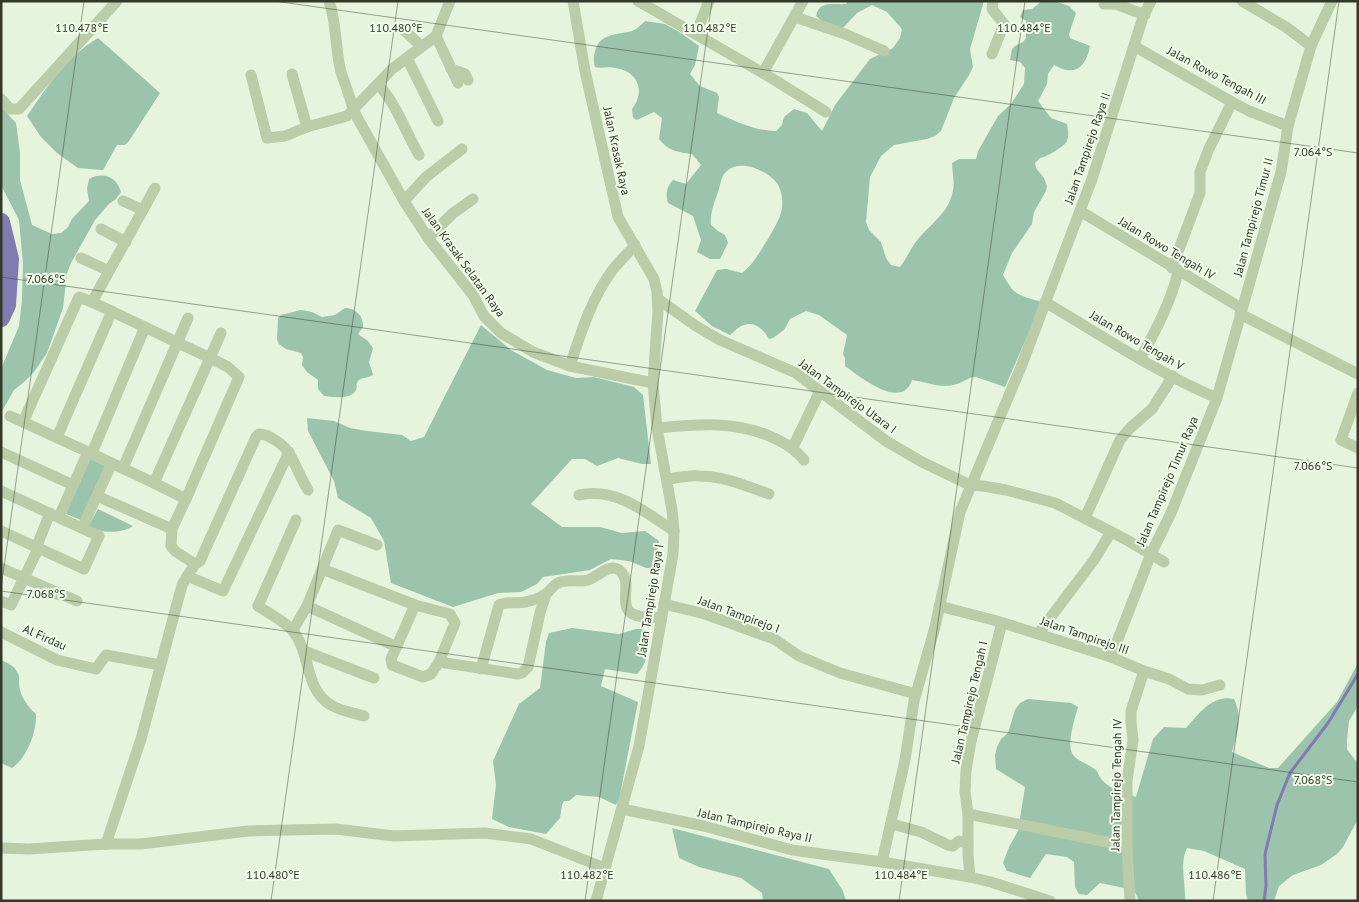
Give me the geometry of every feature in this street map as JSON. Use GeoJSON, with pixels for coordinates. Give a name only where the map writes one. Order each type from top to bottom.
{"type":"FeatureCollection","features":[{"type":"Feature","properties":{"kind":"street"},"geometry":{"type":"LineString","coordinates":[[1,99],[10,109],[19,109],[117,1]]}},
{"type":"Feature","properties":{"kind":"street","name":"Jalan Krasak Selatan Raya"},"geometry":{"type":"LineString","coordinates":[[329,1],[333,14],[342,72],[350,93],[353,110],[404,201],[428,238],[472,295],[484,316],[501,333],[533,352],[570,366],[653,382]]}},
{"type":"Feature","properties":{"kind":"street"},"geometry":{"type":"LineString","coordinates":[[250,75],[266,137],[285,136],[307,127],[348,116],[392,69],[436,36],[450,1]]}},
{"type":"Feature","properties":{"kind":"street","name":"Jalan Krasak Raya"},"geometry":{"type":"LineString","coordinates":[[573,1],[585,70],[618,217],[654,279],[658,299]]}},
{"type":"Feature","properties":{"kind":"street"},"geometry":{"type":"LineString","coordinates":[[638,1],[763,73],[826,112]]}},
{"type":"Feature","properties":{"kind":"street"},"geometry":{"type":"LineString","coordinates":[[696,34],[709,1]]}},
{"type":"Feature","properties":{"kind":"street"},"geometry":{"type":"LineString","coordinates":[[763,73],[804,1]]}},
{"type":"Feature","properties":{"kind":"street"},"geometry":{"type":"LineString","coordinates":[[992,54],[1004,24],[992,9],[993,1]]}},
{"type":"Feature","properties":{"kind":"street","name":"Jalan Tampirejo Raya II"},"geometry":{"type":"LineString","coordinates":[[882,862],[905,760],[916,694],[935,627],[955,530],[970,485],[1021,367],[1080,211],[1114,113],[1144,15],[1151,1]]}},
{"type":"Feature","properties":{"kind":"street"},"geometry":{"type":"LineString","coordinates":[[1242,1],[1286,27],[1311,46]]}},
{"type":"Feature","properties":{"kind":"street","name":"Jalan Tampirejo Timur II"},"geometry":{"type":"LineString","coordinates":[[1240,311],[1281,172],[1288,126],[1311,46],[1332,1]]}},
{"type":"Feature","properties":{"kind":"street"},"geometry":{"type":"LineString","coordinates":[[1104,4],[1116,4],[1144,15]]}},
{"type":"Feature","properties":{"kind":"street"},"geometry":{"type":"LineString","coordinates":[[795,17],[845,34],[884,51]]}},
{"type":"Feature","properties":{"kind":"street"},"geometry":{"type":"LineString","coordinates":[[404,30],[421,46]]}},
{"type":"Feature","properties":{"kind":"street"},"geometry":{"type":"LineString","coordinates":[[436,36],[451,69],[465,74],[463,81]]}},
{"type":"Feature","properties":{"kind":"street","name":"Jalan Rowo Tengah III"},"geometry":{"type":"LineString","coordinates":[[1134,46],[1232,102],[1288,126]]}},
{"type":"Feature","properties":{"kind":"street"},"geometry":{"type":"LineString","coordinates":[[407,58],[438,121]]}},
{"type":"Feature","properties":{"kind":"street"},"geometry":{"type":"LineString","coordinates":[[292,74],[307,127]]}},
{"type":"Feature","properties":{"kind":"street"},"geometry":{"type":"LineString","coordinates":[[378,84],[388,95],[419,155]]}},
{"type":"Feature","properties":{"kind":"street"},"geometry":{"type":"LineString","coordinates":[[1140,359],[1174,290],[1175,270],[1200,193],[1200,172],[1232,102]]}},
{"type":"Feature","properties":{"kind":"street"},"geometry":{"type":"LineString","coordinates":[[404,201],[426,177],[462,149]]}},
{"type":"Feature","properties":{"kind":"street"},"geometry":{"type":"LineString","coordinates":[[92,302],[155,188]]}},
{"type":"Feature","properties":{"kind":"street"},"geometry":{"type":"LineString","coordinates":[[428,238],[452,214],[473,198]]}},
{"type":"Feature","properties":{"kind":"street"},"geometry":{"type":"LineString","coordinates":[[123,201],[143,210]]}},
{"type":"Feature","properties":{"kind":"street","name":"Jalan Rowo Tengah IV"},"geometry":{"type":"LineString","coordinates":[[1080,211],[1240,311],[1358,374]]}},
{"type":"Feature","properties":{"kind":"street"},"geometry":{"type":"LineString","coordinates":[[101,228],[126,242]]}},
{"type":"Feature","properties":{"kind":"street"},"geometry":{"type":"LineString","coordinates":[[570,366],[582,328],[596,298],[614,269],[635,245]]}},
{"type":"Feature","properties":{"kind":"street"},"geometry":{"type":"LineString","coordinates":[[81,258],[109,271]]}},
{"type":"Feature","properties":{"kind":"street"},"geometry":{"type":"LineString","coordinates":[[23,422],[79,298],[112,311],[210,358],[228,367],[239,376],[172,528],[171,546],[175,551],[195,564]]}},
{"type":"Feature","properties":{"kind":"street","name":"Jalan Tampirejo Raya I"},"geometry":{"type":"LineString","coordinates":[[596,901],[639,746],[673,554],[674,531],[667,479],[657,428],[653,382],[658,299]]}},
{"type":"Feature","properties":{"kind":"street","name":"Jalan Tampirejo Utara I"},"geometry":{"type":"LineString","coordinates":[[658,299],[696,326],[720,340],[796,373],[886,441],[922,462],[970,485],[1031,496],[1055,503],[1164,562]]}},
{"type":"Feature","properties":{"kind":"street","name":"Jalan Rowo Tengah V"},"geometry":{"type":"LineString","coordinates":[[1045,302],[1140,359],[1217,398]]}},
{"type":"Feature","properties":{"kind":"street"},"geometry":{"type":"LineString","coordinates":[[56,437],[112,311]]}},
{"type":"Feature","properties":{"kind":"street","name":"Jalan Tampirejo Timur Raya"},"geometry":{"type":"LineString","coordinates":[[1111,657],[1151,554],[1171,513],[1217,398],[1240,311]]}},
{"type":"Feature","properties":{"kind":"street"},"geometry":{"type":"LineString","coordinates":[[82,528],[97,496],[117,465],[178,343],[188,318]]}},
{"type":"Feature","properties":{"kind":"street"},"geometry":{"type":"LineString","coordinates":[[1,600],[11,605],[37,548],[90,453],[144,327]]}},
{"type":"Feature","properties":{"kind":"street"},"geometry":{"type":"LineString","coordinates":[[154,483],[221,333]]}},
{"type":"Feature","properties":{"kind":"street"},"geometry":{"type":"LineString","coordinates":[[1085,518],[1120,440],[1130,428],[1152,409],[1173,376]]}},
{"type":"Feature","properties":{"kind":"street"},"geometry":{"type":"LineString","coordinates":[[793,447],[820,391]]}},
{"type":"Feature","properties":{"kind":"street"},"geometry":{"type":"LineString","coordinates":[[1358,393],[1341,440],[1358,448]]}},
{"type":"Feature","properties":{"kind":"street"},"geometry":{"type":"LineString","coordinates":[[10,416],[186,499]]}},
{"type":"Feature","properties":{"kind":"street"},"geometry":{"type":"LineString","coordinates":[[657,428],[698,424],[732,425],[766,434],[793,447],[804,460]]}},
{"type":"Feature","properties":{"kind":"street"},"geometry":{"type":"LineString","coordinates":[[106,844],[141,739],[182,585],[195,564],[200,561],[259,434],[264,434],[289,452],[308,490]]}},
{"type":"Feature","properties":{"kind":"street"},"geometry":{"type":"LineString","coordinates":[[1,452],[73,485]]}},
{"type":"Feature","properties":{"kind":"street"},"geometry":{"type":"LineString","coordinates":[[187,576],[222,590],[289,452]]}},
{"type":"Feature","properties":{"kind":"street"},"geometry":{"type":"LineString","coordinates":[[667,479],[692,476],[714,477],[732,480],[769,494]]}},
{"type":"Feature","properties":{"kind":"street"},"geometry":{"type":"LineString","coordinates":[[1,491],[99,536],[84,569],[1,531]]}},
{"type":"Feature","properties":{"kind":"street"},"geometry":{"type":"LineString","coordinates":[[579,495],[590,492],[612,495],[644,510],[674,531]]}},
{"type":"Feature","properties":{"kind":"street"},"geometry":{"type":"LineString","coordinates":[[97,496],[172,528]]}},
{"type":"Feature","properties":{"kind":"street"},"geometry":{"type":"LineString","coordinates":[[296,520],[258,606],[292,630],[304,651],[310,679],[319,694],[330,706],[364,716]]}},
{"type":"Feature","properties":{"kind":"street"},"geometry":{"type":"LineString","coordinates":[[292,630],[307,606],[338,530],[377,545]]}},
{"type":"Feature","properties":{"kind":"street"},"geometry":{"type":"LineString","coordinates":[[1038,634],[1094,560],[1111,532]]}},
{"type":"Feature","properties":{"kind":"street"},"geometry":{"type":"LineString","coordinates":[[1,568],[77,601]]}},
{"type":"Feature","properties":{"kind":"street"},"geometry":{"type":"LineString","coordinates":[[481,669],[499,605],[503,603],[526,602],[546,594],[559,582],[566,580],[585,581],[610,568],[618,569],[624,575],[626,582],[626,607],[630,612],[636,616],[661,618]]}},
{"type":"Feature","properties":{"kind":"street"},"geometry":{"type":"LineString","coordinates":[[322,570],[415,605],[450,614],[455,623],[440,662],[431,674],[423,677],[392,665],[391,659],[415,605]]}},
{"type":"Feature","properties":{"kind":"street"},"geometry":{"type":"LineString","coordinates":[[440,662],[518,674],[526,671],[546,594]]}},
{"type":"Feature","properties":{"kind":"street","name":"Jalan Tampirejo I"},"geometry":{"type":"LineString","coordinates":[[664,604],[705,614],[774,639],[799,656],[840,673],[916,694]]}},
{"type":"Feature","properties":{"kind":"street"},"geometry":{"type":"LineString","coordinates":[[307,606],[397,647]]}},
{"type":"Feature","properties":{"kind":"street","name":"Jalan Tampirejo III"},"geometry":{"type":"LineString","coordinates":[[939,606],[1002,623],[1111,657],[1195,691],[1220,685]]}},
{"type":"Feature","properties":{"kind":"street","name":"Jalan Tampirejo Tengah I"},"geometry":{"type":"LineString","coordinates":[[970,878],[966,778],[971,740],[1002,623]]}},
{"type":"Feature","properties":{"kind":"street","name":"Al Firdau"},"geometry":{"type":"LineString","coordinates":[[1,632],[57,660],[96,668],[106,655],[160,665]]}},
{"type":"Feature","properties":{"kind":"street"},"geometry":{"type":"LineString","coordinates":[[304,651],[374,678]]}},
{"type":"Feature","properties":{"kind":"street","name":"Jalan Tampirejo Tengah IV"},"geometry":{"type":"LineString","coordinates":[[1130,901],[1127,846],[1127,781],[1133,740],[1132,711],[1144,671]]}},
{"type":"Feature","properties":{"kind":"street","name":"Jalan Tampirejo Raya II"},"geometry":{"type":"LineString","coordinates":[[622,809],[704,826],[792,850],[882,862],[991,882],[1050,901]]}},
{"type":"Feature","properties":{"kind":"street"},"geometry":{"type":"LineString","coordinates":[[968,814],[1127,846]]}},
{"type":"Feature","properties":{"kind":"street"},"geometry":{"type":"LineString","coordinates":[[892,824],[921,832],[948,845],[954,846],[959,841],[968,843]]}},
{"type":"Feature","properties":{"kind":"street"},"geometry":{"type":"LineString","coordinates":[[1,848],[28,849],[106,844],[141,844],[248,830],[336,829],[394,836],[486,832],[530,839],[606,868]]}},
{"type":"Feature","properties":{"kind":"green space"},"geometry":{"type":"Polygon","coordinates":[[[848,1],[984,1],[970,49],[973,67],[954,98],[941,131],[927,139],[894,145],[881,156],[870,177],[866,222],[869,230],[881,242],[886,258],[891,265],[900,267],[916,241],[940,216],[948,204],[954,187],[952,163],[959,159],[976,159],[978,151],[998,116],[1011,104],[1024,84],[1025,68],[1020,62],[1010,60],[1012,49],[1026,38],[1026,21],[1020,17],[1023,10],[1032,9],[1042,1],[1054,1],[1069,6],[1076,13],[1069,34],[1070,38],[1090,46],[1086,60],[1078,68],[1068,70],[1054,65],[1048,74],[1047,84],[1038,101],[1051,118],[1067,124],[1068,137],[1063,146],[1040,158],[1035,163],[1036,168],[1044,178],[1047,186],[1046,191],[1034,212],[1032,224],[1012,253],[1003,275],[1015,292],[1042,302],[1005,387],[976,377],[948,386],[912,380],[907,389],[899,392],[880,389],[845,366],[843,354],[847,335],[819,315],[806,311],[790,319],[784,330],[769,339],[765,332],[752,324],[738,328],[730,335],[712,326],[695,311],[717,270],[726,269],[742,273],[750,266],[772,232],[780,215],[782,201],[779,187],[772,178],[760,170],[739,166],[727,171],[721,181],[713,208],[711,225],[725,235],[728,243],[720,259],[710,259],[697,252],[701,240],[693,216],[668,203],[667,193],[669,185],[673,180],[686,184],[701,165],[692,154],[674,150],[666,146],[659,139],[662,118],[654,112],[637,120],[633,118],[632,109],[639,89],[634,78],[629,73],[612,67],[598,68],[594,65],[597,45],[605,38],[632,31],[645,21],[665,24],[699,46],[695,65],[690,74],[700,86],[717,93],[719,97],[717,113],[753,127],[776,131],[782,125],[784,117],[794,109],[807,113],[822,131],[835,105],[870,59],[893,48],[900,38],[902,29],[887,12],[872,5],[857,13],[842,29],[822,21],[816,16],[824,5],[846,4],[848,1]]]}},
{"type":"Feature","properties":{"kind":"green space"},"geometry":{"type":"Polygon","coordinates":[[[98,38],[160,93],[129,141],[125,145],[117,145],[103,170],[78,168],[57,153],[41,137],[27,116],[50,83],[67,63],[98,38]]]}},
{"type":"Feature","properties":{"kind":"green space"},"geometry":{"type":"Polygon","coordinates":[[[1,107],[16,123],[20,153],[20,180],[32,225],[52,234],[61,233],[89,201],[87,188],[89,179],[94,177],[104,176],[113,179],[121,192],[95,220],[71,263],[67,273],[63,308],[47,353],[34,372],[14,390],[1,413],[1,369],[19,326],[23,263],[19,220],[1,185],[1,107]]]}},
{"type":"Feature","properties":{"kind":"green space"},"geometry":{"type":"Polygon","coordinates":[[[345,308],[356,311],[362,320],[363,327],[358,334],[368,341],[373,348],[369,362],[373,375],[359,380],[354,393],[346,397],[324,396],[318,389],[318,380],[307,372],[302,365],[303,357],[301,353],[286,349],[279,344],[277,340],[278,318],[281,315],[301,310],[312,312],[322,317],[335,315],[345,308]]]}},
{"type":"Feature","properties":{"kind":"green space"},"geometry":{"type":"Polygon","coordinates":[[[481,325],[511,350],[547,370],[576,378],[594,377],[634,387],[643,395],[651,464],[642,464],[618,458],[597,466],[585,459],[572,459],[531,504],[562,527],[600,527],[622,533],[645,531],[659,541],[655,568],[646,568],[629,561],[611,559],[590,570],[543,577],[537,584],[521,592],[498,593],[453,607],[391,583],[384,541],[371,518],[338,498],[334,481],[308,431],[307,418],[334,421],[350,428],[402,435],[411,441],[424,437],[481,325]]]}},
{"type":"Feature","properties":{"kind":"green space"},"geometry":{"type":"Polygon","coordinates":[[[90,459],[105,466],[81,520],[66,514],[90,459]]]}},
{"type":"Feature","properties":{"kind":"green space"},"geometry":{"type":"Polygon","coordinates":[[[98,509],[133,526],[128,529],[110,532],[88,527],[98,509]]]}},
{"type":"Feature","properties":{"kind":"green space"},"geometry":{"type":"Polygon","coordinates":[[[572,628],[619,634],[636,629],[644,629],[646,634],[648,646],[646,659],[641,670],[637,674],[605,669],[601,686],[638,702],[619,800],[616,805],[599,797],[576,795],[569,801],[564,801],[560,818],[546,834],[509,827],[492,819],[496,785],[493,761],[519,704],[540,688],[546,642],[549,633],[572,628]]]}},
{"type":"Feature","properties":{"kind":"green space"},"geometry":{"type":"Polygon","coordinates":[[[1,660],[16,670],[19,676],[19,687],[22,696],[36,714],[35,728],[30,744],[22,758],[12,768],[1,763],[1,660]]]}},
{"type":"Feature","properties":{"kind":"green space"},"geometry":{"type":"Polygon","coordinates":[[[1358,663],[1358,706],[1349,721],[1347,749],[1358,764],[1358,819],[1343,847],[1337,854],[1321,865],[1293,875],[1279,886],[1274,901],[1248,901],[1245,869],[1204,851],[1187,848],[1183,860],[1185,901],[1139,901],[1134,890],[1100,883],[1087,895],[1079,894],[1075,887],[1074,862],[1067,857],[1046,854],[1030,878],[1007,871],[1003,863],[1018,831],[1025,787],[996,769],[995,755],[1001,739],[1008,733],[1015,710],[1020,703],[1028,699],[1071,703],[1078,707],[1073,725],[1071,752],[1079,760],[1097,771],[1108,785],[1118,791],[1136,797],[1153,739],[1164,727],[1186,728],[1201,711],[1219,699],[1234,699],[1237,705],[1239,718],[1232,752],[1269,768],[1278,768],[1337,702],[1358,663]]]}},
{"type":"Feature","properties":{"kind":"green space"},"geometry":{"type":"Polygon","coordinates":[[[672,828],[829,869],[843,891],[846,901],[763,901],[762,893],[741,878],[699,867],[679,858],[672,828]]]}},
{"type":"Feature","properties":{"kind":"waterway"},"geometry":{"type":"LineString","coordinates":[[1,222],[10,259],[7,305],[1,318]]}},
{"type":"Feature","properties":{"kind":"waterway"},"geometry":{"type":"LineString","coordinates":[[1264,901],[1266,886],[1265,854],[1277,805],[1290,773],[1328,723],[1358,674]]}}]}
